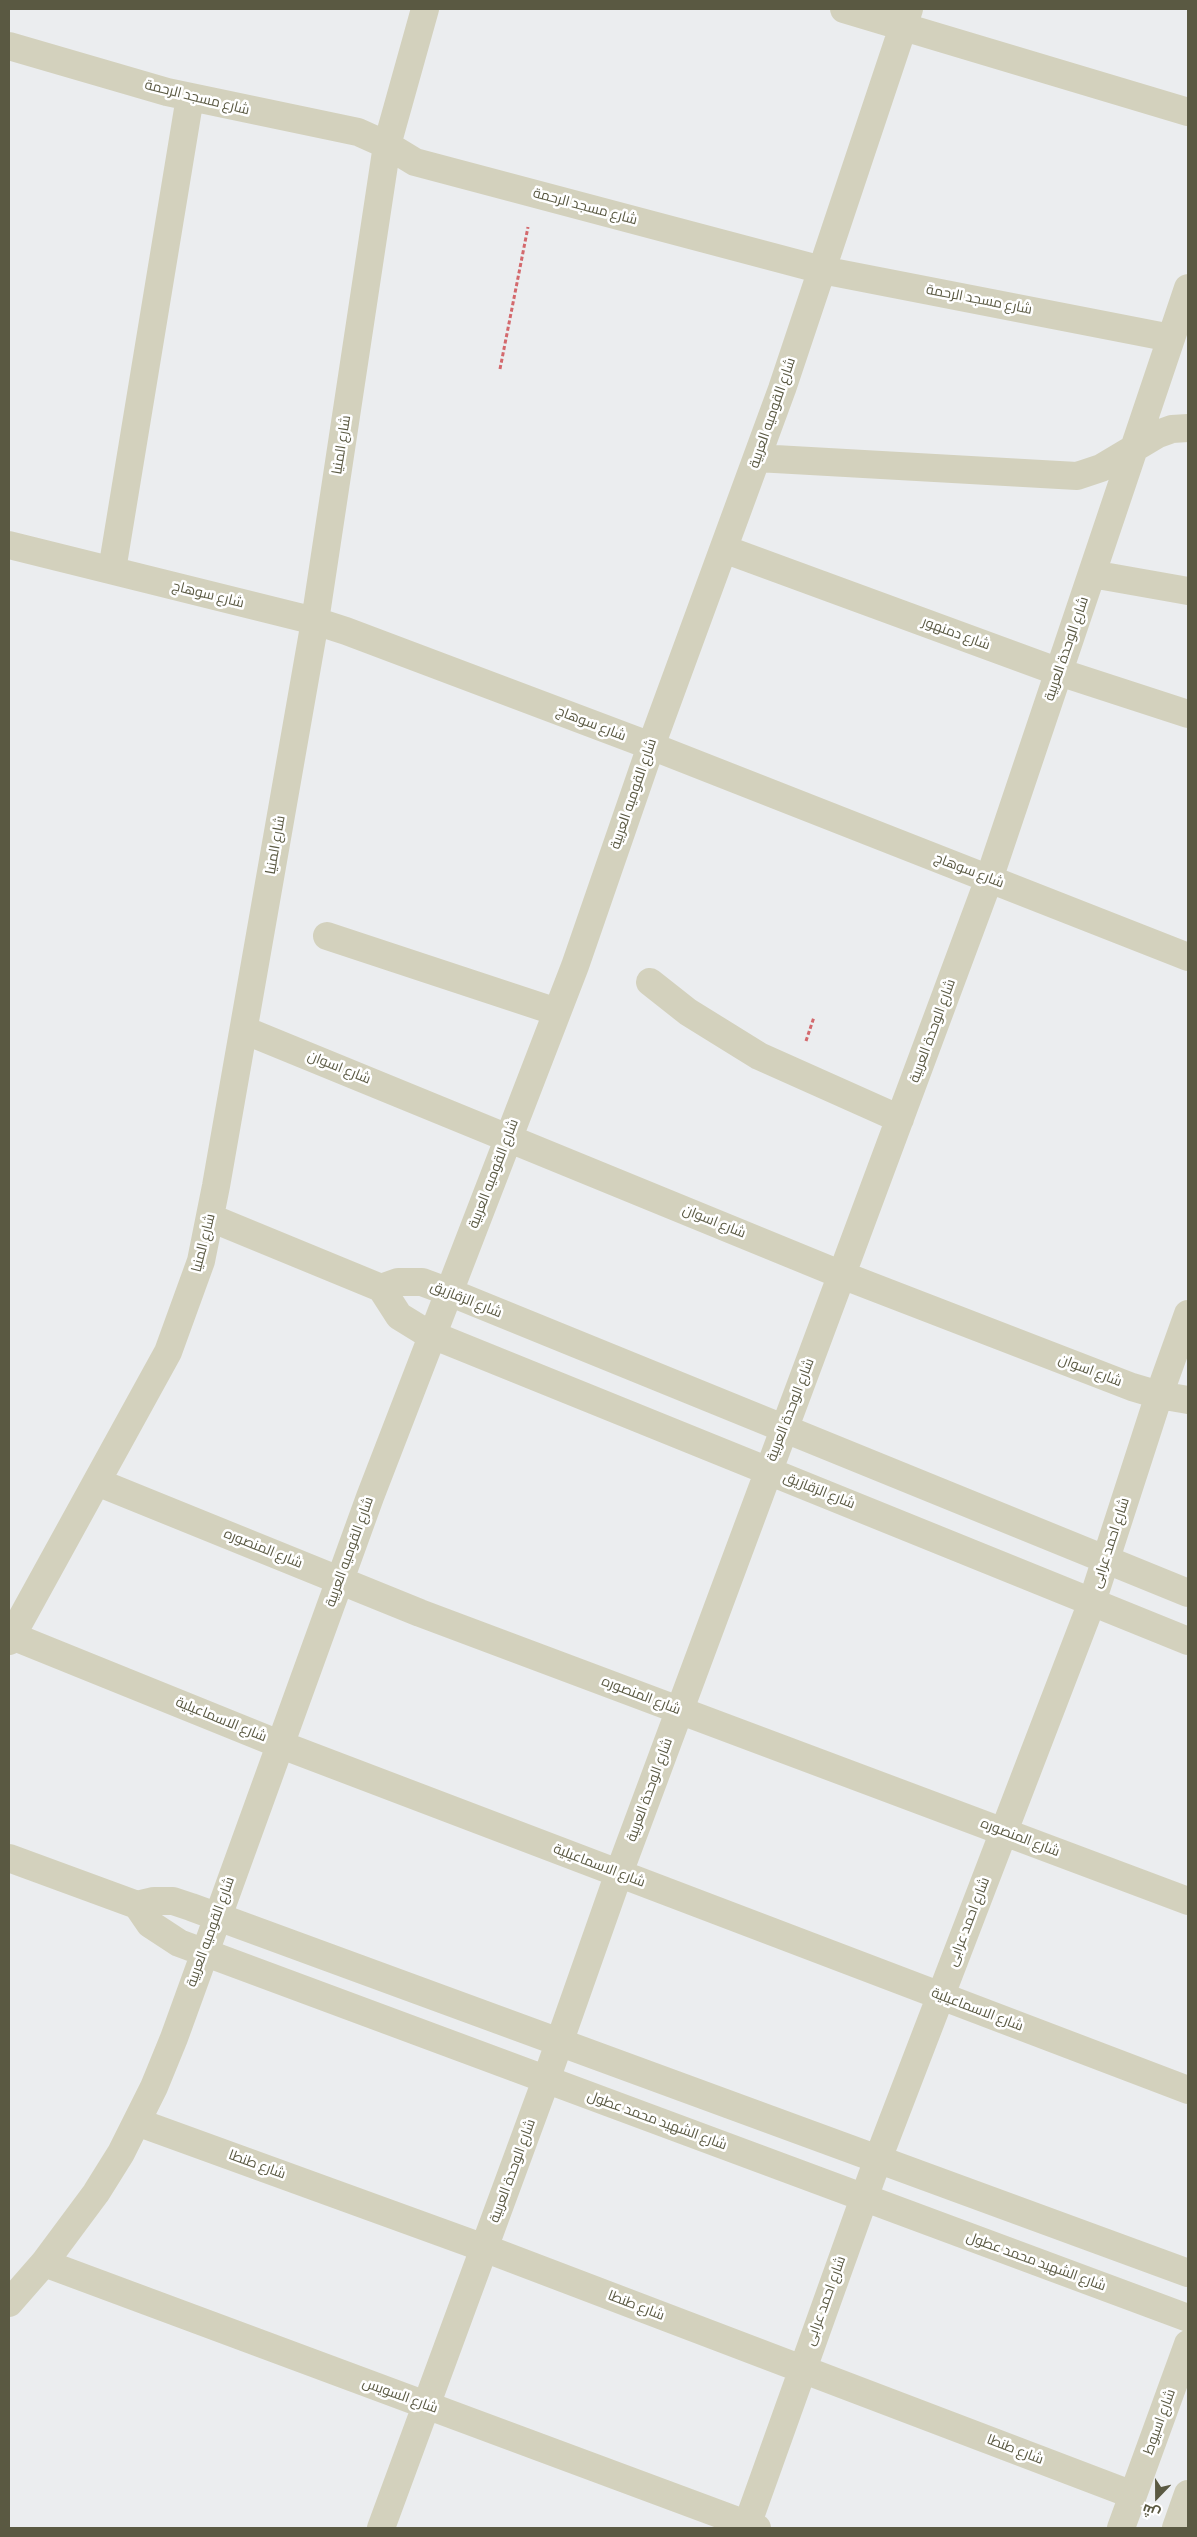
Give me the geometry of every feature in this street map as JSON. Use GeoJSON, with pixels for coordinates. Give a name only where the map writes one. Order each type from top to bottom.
{"type":"FeatureCollection","features":[{"type":"Feature","properties":{"kind":"street","name":"شارع المنيا"},"geometry":{"type":"LineString","coordinates":[[10,1638],[168,1352],[189,1298],[211,1218],[315,621],[387,145],[425,9]]}},
{"type":"Feature","properties":{"kind":"street"},"geometry":{"type":"LineString","coordinates":[[844,9],[906,17],[1188,112]]}},
{"type":"Feature","properties":{"kind":"street","name":"شارع القوميه العربية"},"geometry":{"type":"LineString","coordinates":[[9,2303],[44,2263],[96,2193],[137,2122],[174,2038],[216,1916],[340,1580],[557,1012],[650,746],[757,458],[906,17]]}},
{"type":"Feature","properties":{"kind":"street","name":"شارع مسجد الرحمة"},"geometry":{"type":"LineString","coordinates":[[9,46],[69,65],[255,112],[343,128],[387,145],[415,162],[822,270],[1171,338]]}},
{"type":"Feature","properties":{"kind":"street"},"geometry":{"type":"LineString","coordinates":[[112,570],[190,96]]}},
{"type":"Feature","properties":{"kind":"street","name":"شارع الوحدة العربية"},"geometry":{"type":"LineString","coordinates":[[381,2528],[560,2042],[679,1710],[989,879],[1188,288]]}},
{"type":"Feature","properties":{"kind":"street"},"geometry":{"type":"LineString","coordinates":[[757,458],[1077,476],[1101,468],[1158,434],[1172,429],[1188,428]]}},
{"type":"Feature","properties":{"kind":"street","name":"شارع سوهاج"},"geometry":{"type":"LineString","coordinates":[[9,544],[315,621],[650,746],[1188,957]]}},
{"type":"Feature","properties":{"kind":"street","name":"شارع دمنهور"},"geometry":{"type":"LineString","coordinates":[[724,549],[1059,672],[1188,714]]}},
{"type":"Feature","properties":{"kind":"street"},"geometry":{"type":"LineString","coordinates":[[1092,574],[1188,591]]}},
{"type":"Feature","properties":{"kind":"street"},"geometry":{"type":"LineString","coordinates":[[327,936],[557,1012]]}},
{"type":"Feature","properties":{"kind":"street"},"geometry":{"type":"LineString","coordinates":[[650,982],[688,1012],[759,1056],[900,1119]]}},
{"type":"Feature","properties":{"kind":"street","name":"شارع اسوان"},"geometry":{"type":"LineString","coordinates":[[244,1030],[842,1275],[1132,1387],[1159,1395],[1188,1400]]}},
{"type":"Feature","properties":{"kind":"street"},"geometry":{"type":"LineString","coordinates":[[211,1218],[381,1288]]}},
{"type":"Feature","properties":{"kind":"street","name":"شارع الزقازيق"},"geometry":{"type":"LineString","coordinates":[[1188,1593],[449,1292],[422,1282],[398,1282],[381,1288],[399,1316],[432,1335],[1188,1640]]}},
{"type":"Feature","properties":{"kind":"street","name":"شارع احمد عرابى"},"geometry":{"type":"LineString","coordinates":[[750,2527],[802,2369],[878,2159],[1092,1602],[1159,1395],[1188,1314]]}},
{"type":"Feature","properties":{"kind":"street","name":"شارع المنصوره"},"geometry":{"type":"LineString","coordinates":[[97,1482],[340,1580],[679,1710],[1188,1901]]}},
{"type":"Feature","properties":{"kind":"street","name":"شارع الاسماعيلية"},"geometry":{"type":"LineString","coordinates":[[10,1638],[279,1744],[1188,2090]]}},
{"type":"Feature","properties":{"kind":"street"},"geometry":{"type":"LineString","coordinates":[[9,1858],[137,1905],[154,1901],[173,1901],[216,1916],[1188,2273]]}},
{"type":"Feature","properties":{"kind":"street","name":"شارع الشهيد محمد عطول"},"geometry":{"type":"LineString","coordinates":[[137,1905],[150,1924],[179,1943],[1188,2318]]}},
{"type":"Feature","properties":{"kind":"street","name":"شارع طنطا"},"geometry":{"type":"LineString","coordinates":[[137,2122],[484,2248],[1134,2495]]}},
{"type":"Feature","properties":{"kind":"street","name":"شارع السويس"},"geometry":{"type":"LineString","coordinates":[[44,2263],[750,2527]]}},
{"type":"Feature","properties":{"kind":"street","name":"شارع اسيوط"},"geometry":{"type":"LineString","coordinates":[[1121,2528],[1188,2344]]}},
{"type":"Feature","properties":{"kind":"path"},"geometry":{"type":"LineString","coordinates":[[500,368],[535,194]]}}]}
